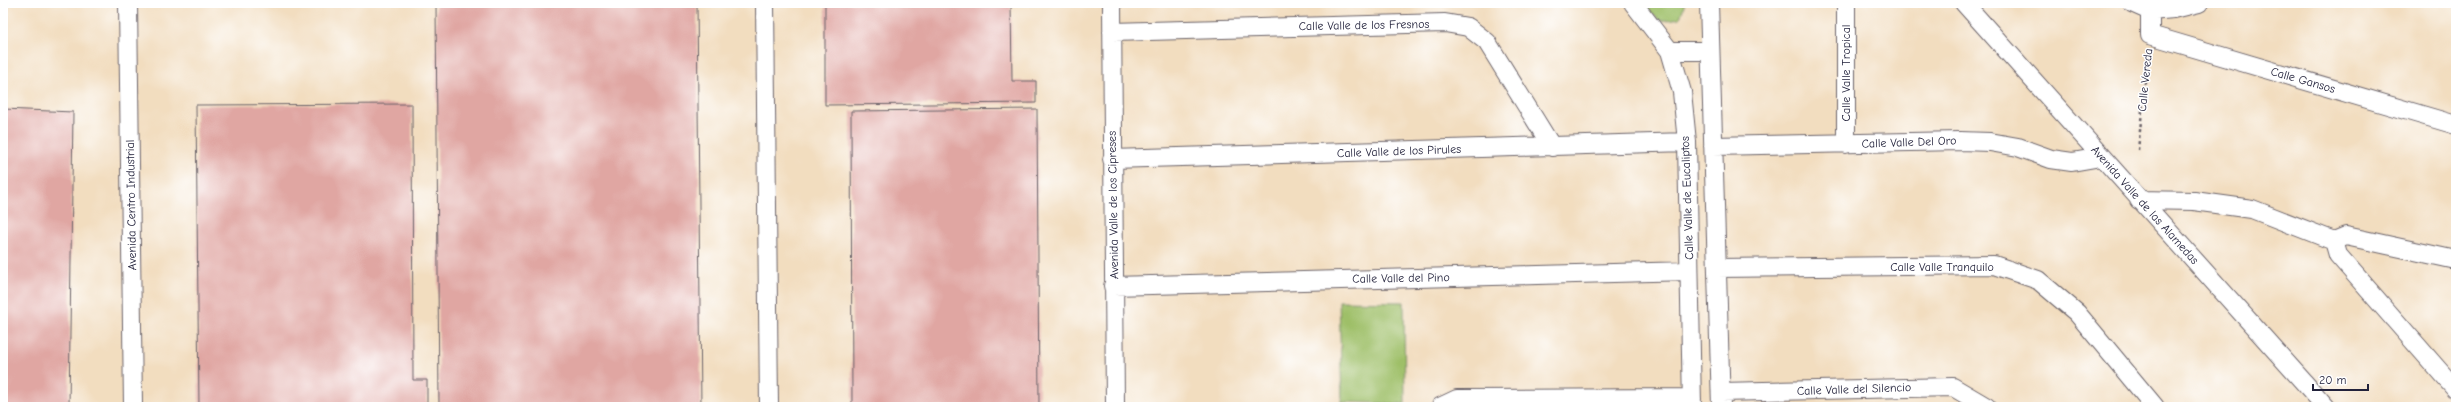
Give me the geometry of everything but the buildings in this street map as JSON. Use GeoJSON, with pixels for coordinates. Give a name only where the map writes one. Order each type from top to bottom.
{"type":"FeatureCollection","features":[{"type":"Feature","properties":{"kind":"street","name":"Avenida Centro Industrial"},"geometry":{"type":"LineString","coordinates":[[128,3],[133,407]]}},
{"type":"Feature","properties":{"kind":"street"},"geometry":{"type":"LineString","coordinates":[[765,3],[769,407]]}},
{"type":"Feature","properties":{"kind":"street","name":"Avenida Valle de los Cipreses"},"geometry":{"type":"LineString","coordinates":[[1112,3],[1115,407]]}},
{"type":"Feature","properties":{"kind":"street","name":"Calle Valle de Eucaliptos"},"geometry":{"type":"LineString","coordinates":[[1633,3],[1670,51],[1682,92],[1687,142],[1692,403]]}},
{"type":"Feature","properties":{"kind":"street"},"geometry":{"type":"LineString","coordinates":[[1709,3],[1721,400]]}},
{"type":"Feature","properties":{"kind":"street","name":"Calle Valle Tropical"},"geometry":{"type":"LineString","coordinates":[[1846,3],[1846,144]]}},
{"type":"Feature","properties":{"kind":"street","name":"Avenida Valle de las Alamedas"},"geometry":{"type":"LineString","coordinates":[[1964,3],[2326,407]]}},
{"type":"Feature","properties":{"kind":"street"},"geometry":{"type":"LineString","coordinates":[[2132,3],[2150,11],[2174,9],[2199,3]]}},
{"type":"Feature","properties":{"kind":"street","name":"Calle Vereda"},"geometry":{"type":"LineString","coordinates":[[2150,11],[2150,35]]}},
{"type":"Feature","properties":{"kind":"street","name":"Calle Valle de los Fresnos"},"geometry":{"type":"LineString","coordinates":[[1112,32],[1445,23],[1468,27],[1488,42],[1552,147]]}},
{"type":"Feature","properties":{"kind":"street","name":"Calle Gansos"},"geometry":{"type":"LineString","coordinates":[[2150,35],[2456,125]]}},
{"type":"Feature","properties":{"kind":"street"},"geometry":{"type":"LineString","coordinates":[[1670,51],[1710,51]]}},
{"type":"Feature","properties":{"kind":"street","name":"Calle Valle de los Pirules"},"geometry":{"type":"LineString","coordinates":[[1112,160],[1687,142]]}},
{"type":"Feature","properties":{"kind":"street","name":"Calle Valle Del Oro"},"geometry":{"type":"LineString","coordinates":[[1713,146],[1990,142],[2018,147],[2051,159],[2072,162],[2101,157]]}},
{"type":"Feature","properties":{"kind":"street"},"geometry":{"type":"LineString","coordinates":[[2139,200],[2194,201],[2252,209],[2334,241],[2346,236],[2456,260]]}},
{"type":"Feature","properties":{"kind":"street"},"geometry":{"type":"LineString","coordinates":[[2334,241],[2334,248],[2338,255],[2456,390]]}},
{"type":"Feature","properties":{"kind":"street","name":"Calle Valle Tranquilo"},"geometry":{"type":"LineString","coordinates":[[1718,268],[1994,265],[2038,280],[2077,313],[2156,407]]}},
{"type":"Feature","properties":{"kind":"street","name":"Calle Valle del Pino"},"geometry":{"type":"LineString","coordinates":[[1113,286],[1690,271]]}},
{"type":"Feature","properties":{"kind":"street","name":"Calle Valle del Silencio"},"geometry":{"type":"LineString","coordinates":[[1721,400],[1953,387],[1984,406]]}},
{"type":"Feature","properties":{"kind":"street"},"geometry":{"type":"LineString","coordinates":[[1440,407],[1457,399],[1692,403]]}},
{"type":"Feature","properties":{"kind":"path","name":"Calle Vereda"},"geometry":{"type":"LineString","coordinates":[[2138,150],[2150,35]]}},
{"type":"Feature","properties":{"kind":"green space"},"geometry":{"type":"Polygon","coordinates":[[[1638,3],[1685,3],[1680,18],[1661,21],[1638,3]]]}},
{"type":"Feature","properties":{"kind":"green space"},"geometry":{"type":"Polygon","coordinates":[[[1339,301],[1404,302],[1405,404],[1342,402],[1339,301]]]}}]}
